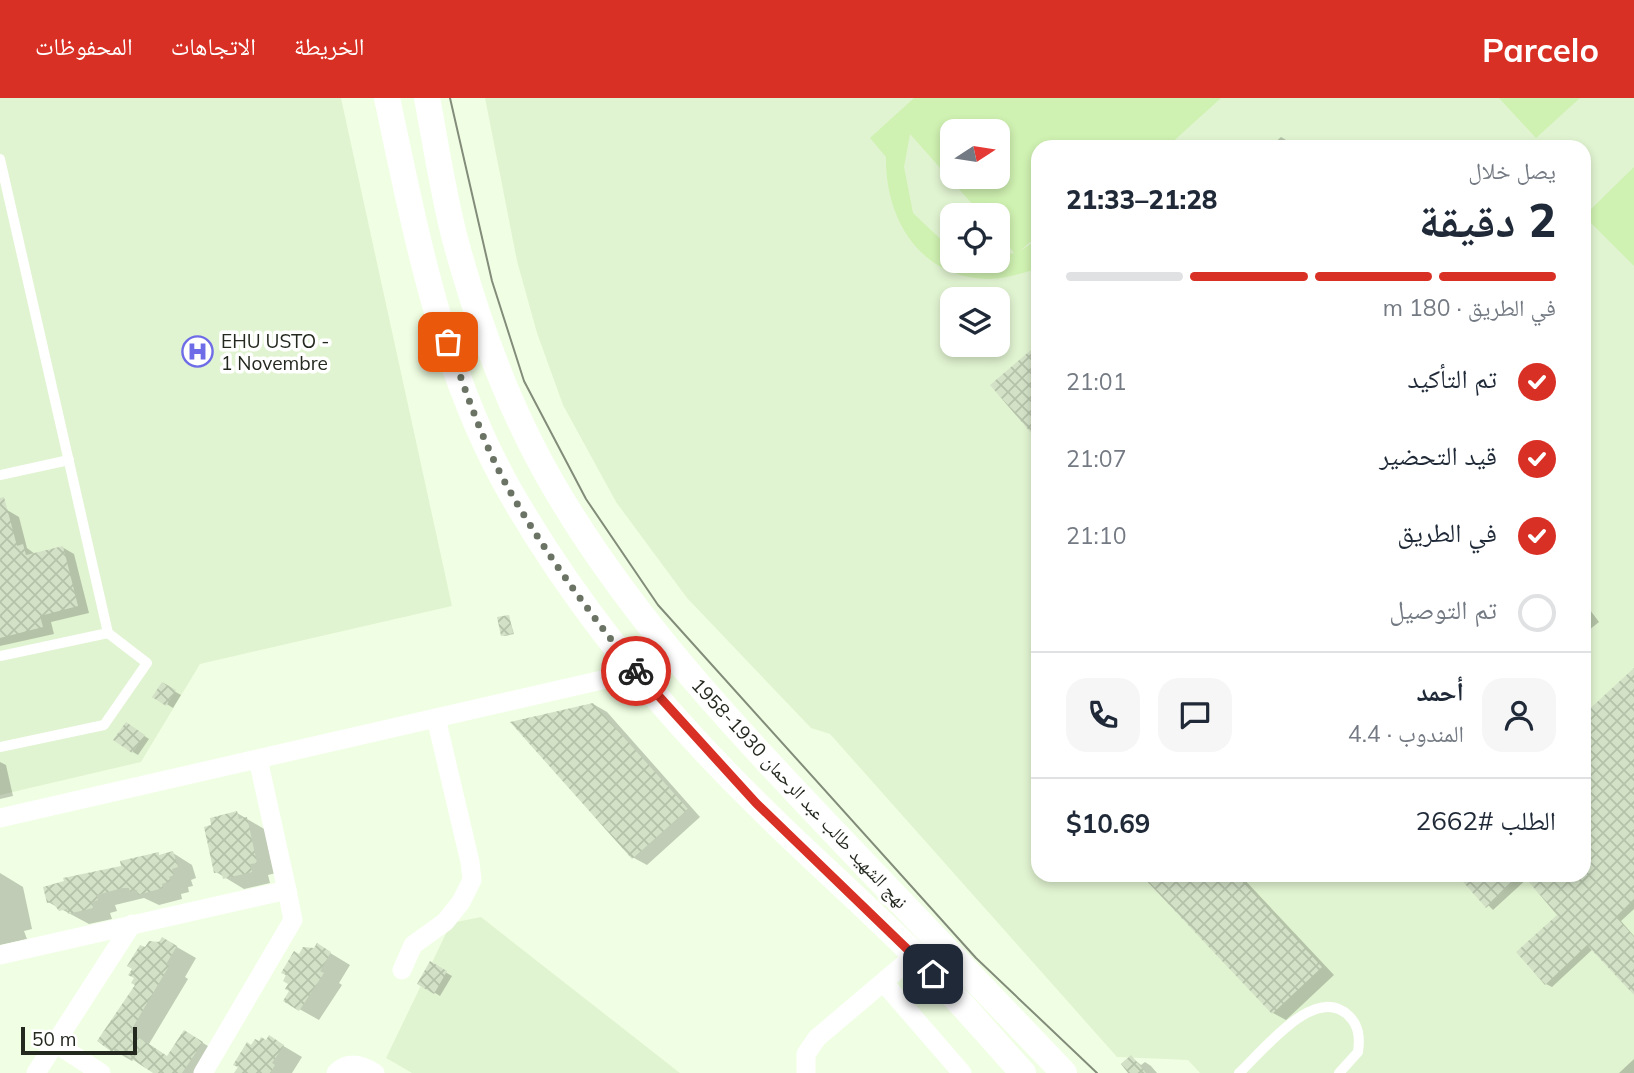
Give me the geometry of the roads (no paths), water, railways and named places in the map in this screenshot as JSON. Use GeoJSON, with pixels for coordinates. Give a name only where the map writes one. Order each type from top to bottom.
{"type":"FeatureCollection","features":[{"type":"Feature","properties":{"kind":"main road","name":"نهج الشهيد طالب عبد الرحمان 1930-1958"},"geometry":{"type":"LineString","coordinates":[[387,98],[419,247],[476,419],[506,484],[548,553],[636,672],[756,803],[915,954],[1023,1073]]}},
{"type":"Feature","properties":{"kind":"main road","name":"نهج الشهيد طالب عبد الرحمان 1930-1958"},"geometry":{"type":"LineString","coordinates":[[427,98],[455,239],[488,342],[519,417],[554,486],[598,556],[640,617],[769,763],[1064,1073]]}},
{"type":"Feature","properties":{"kind":"street"},"geometry":{"type":"LineString","coordinates":[[0,818],[636,672]]}},
{"type":"Feature","properties":{"kind":"street"},"geometry":{"type":"LineString","coordinates":[[402,970],[413,945],[445,922],[461,902],[472,880],[436,718]]}},
{"type":"Feature","properties":{"kind":"street"},"geometry":{"type":"LineString","coordinates":[[203,1073],[293,920],[258,759]]}},
{"type":"Feature","properties":{"kind":"street"},"geometry":{"type":"LineString","coordinates":[[0,955],[287,890]]}},
{"type":"Feature","properties":{"kind":"street"},"geometry":{"type":"LineString","coordinates":[[36,1073],[132,924]]}},
{"type":"Feature","properties":{"kind":"street"},"geometry":{"type":"LineString","coordinates":[[806,1073],[804,1065],[811,1045],[915,954]]}},
{"type":"Feature","properties":{"kind":"street"},"geometry":{"type":"LineString","coordinates":[[884,983],[962,1073]]}},
{"type":"Feature","properties":{"kind":"street"},"geometry":{"type":"LineString","coordinates":[[55,1043],[101,1073]]}},
{"type":"Feature","properties":{"kind":"street"},"geometry":{"type":"LineString","coordinates":[[337,1073],[348,1065],[363,1066],[375,1073]]}},
{"type":"Feature","properties":{"kind":"lane"},"geometry":{"type":"LineString","coordinates":[[0,159],[108,633],[147,663],[104,725],[0,747]]}},
{"type":"Feature","properties":{"kind":"lane"},"geometry":{"type":"LineString","coordinates":[[0,475],[69,460]]}},
{"type":"Feature","properties":{"kind":"lane"},"geometry":{"type":"LineString","coordinates":[[0,656],[108,633]]}},
{"type":"Feature","properties":{"kind":"lane"},"geometry":{"type":"LineString","coordinates":[[1238,1073],[1307,1010],[1328,1005],[1347,1013],[1359,1031],[1358,1052],[1339,1073]]}},
{"type":"Feature","properties":{"kind":"tram line"},"geometry":{"type":"LineString","coordinates":[[450,98],[492,281],[524,381],[586,499],[658,605],[976,958],[1097,1073]]}},
{"type":"Feature","properties":{"kind":"place","name":"EHU USTO - 1 Novembre"},"geometry":{"type":"Point","coordinates":[198,352]}}]}
